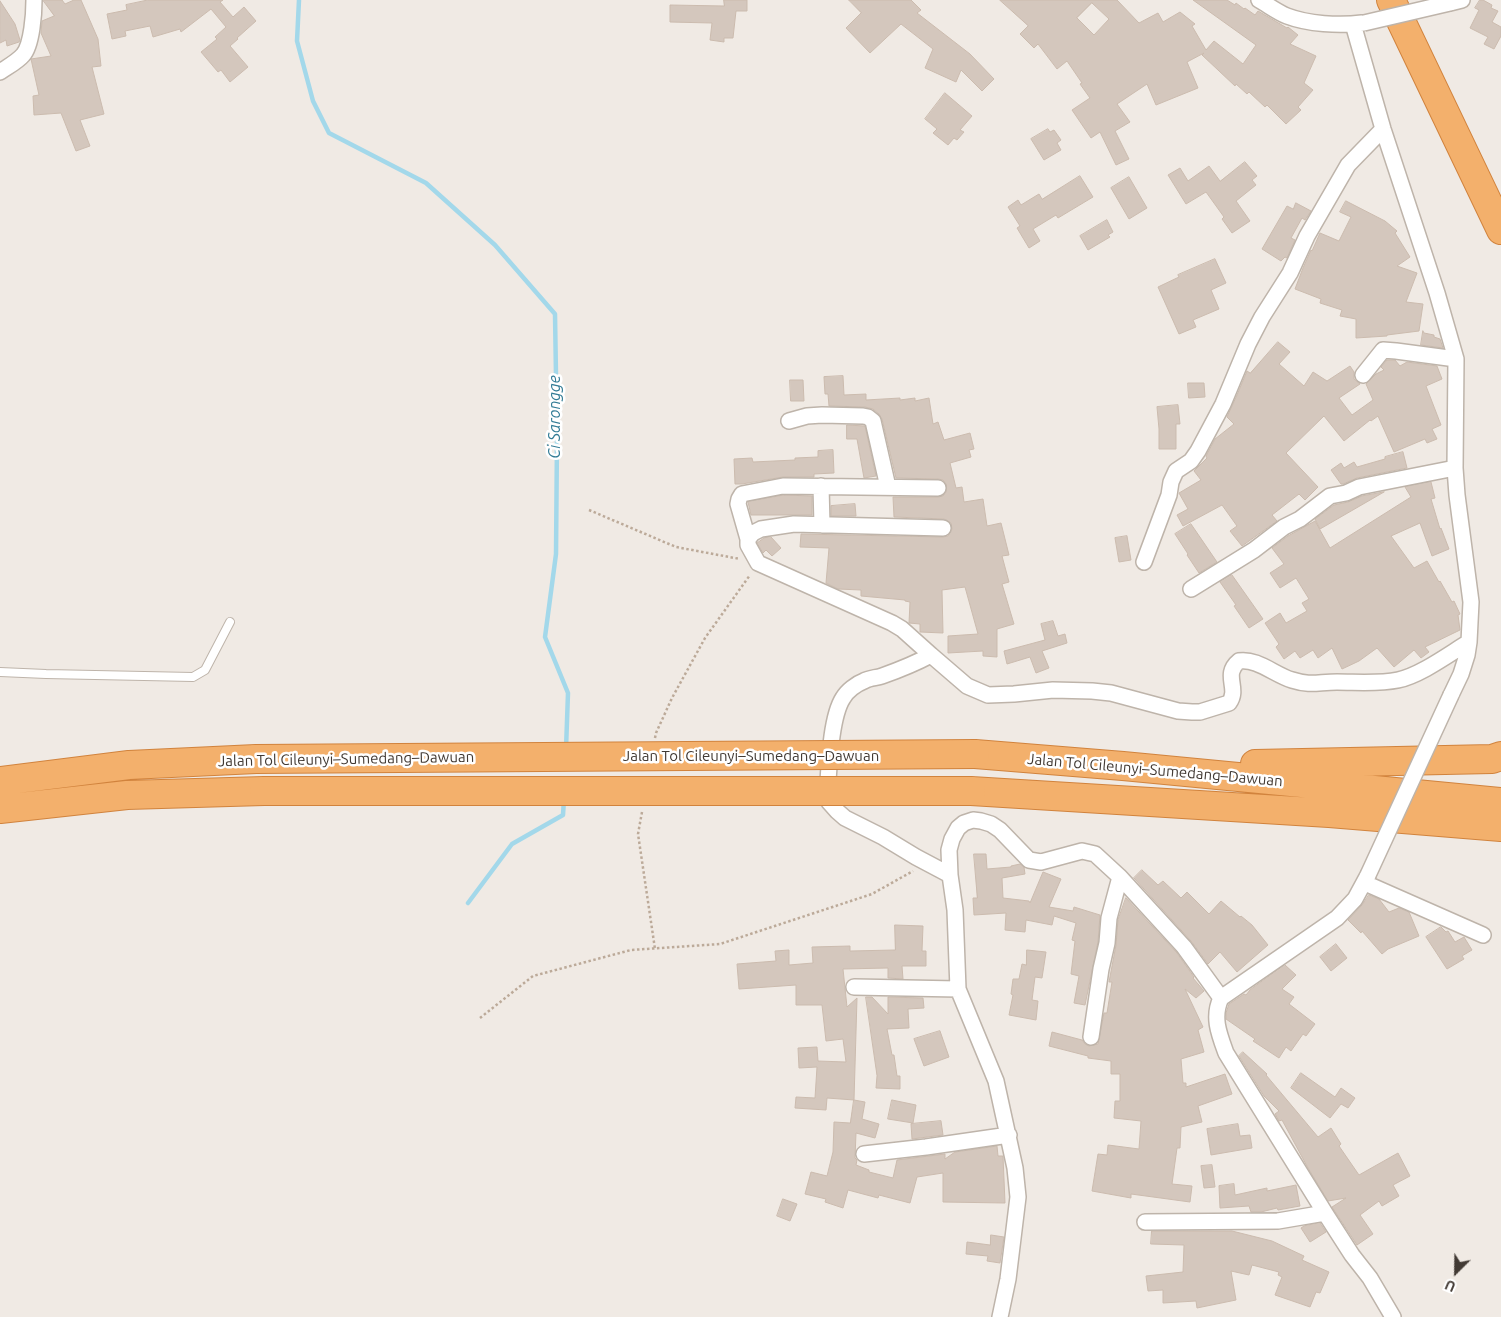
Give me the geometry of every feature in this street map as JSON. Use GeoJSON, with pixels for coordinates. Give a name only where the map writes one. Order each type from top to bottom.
{"type":"FeatureCollection","features":[{"type":"Feature","properties":{"kind":"highway"},"geometry":{"type":"LineString","coordinates":[[1391,0],[1501,230]]}},
{"type":"Feature","properties":{"kind":"highway"},"geometry":{"type":"LineString","coordinates":[[1406,0],[1501,200]]}},
{"type":"Feature","properties":{"kind":"highway","name":"Jalan Tol Cileunyi–Sumedang–Dawuan"},"geometry":{"type":"LineString","coordinates":[[0,781],[128,765],[256,759],[975,754],[1501,802]]}},
{"type":"Feature","properties":{"kind":"highway"},"geometry":{"type":"LineString","coordinates":[[1123,766],[1492,759],[1501,756]]}},
{"type":"Feature","properties":{"kind":"highway","name":"Jalan Tol Cileunyi–Sumedang–Dawuan"},"geometry":{"type":"LineString","coordinates":[[0,809],[127,795],[264,792],[970,791],[1329,812],[1501,827]]}},
{"type":"Feature","properties":{"kind":"highway"},"geometry":{"type":"LineString","coordinates":[[1329,812],[1501,842]]}},
{"type":"Feature","properties":{"kind":"street"},"geometry":{"type":"LineString","coordinates":[[0,72],[23,55],[27,48],[33,21],[34,0]]}},
{"type":"Feature","properties":{"kind":"street"},"geometry":{"type":"LineString","coordinates":[[1259,0],[1285,15],[1304,21],[1358,23],[1456,2]]}},
{"type":"Feature","properties":{"kind":"street"},"geometry":{"type":"LineString","coordinates":[[1358,23],[1383,129],[1437,293],[1456,359],[1455,468],[1471,602],[1469,642],[1461,674],[1366,879],[1355,898],[1337,918],[1221,998],[1216,1014],[1221,1041],[1226,1053],[1325,1213],[1352,1255],[1370,1278],[1393,1317]]}},
{"type":"Feature","properties":{"kind":"street"},"geometry":{"type":"LineString","coordinates":[[1144,562],[1176,471],[1191,461],[1198,451],[1223,404],[1248,344],[1262,317],[1290,274],[1307,236],[1343,173],[1348,165],[1383,129]]}},
{"type":"Feature","properties":{"kind":"street"},"geometry":{"type":"LineString","coordinates":[[1363,375],[1383,350],[1456,359]]}},
{"type":"Feature","properties":{"kind":"street"},"geometry":{"type":"LineString","coordinates":[[788,421],[813,416],[863,416],[871,419],[888,487]]}},
{"type":"Feature","properties":{"kind":"street"},"geometry":{"type":"LineString","coordinates":[[1191,589],[1254,550],[1284,526],[1300,520],[1330,496],[1346,493],[1359,487],[1455,468]]}},
{"type":"Feature","properties":{"kind":"street"},"geometry":{"type":"LineString","coordinates":[[938,488],[783,486],[742,494],[738,504],[748,545],[758,563],[892,623],[902,629],[966,686],[988,695],[1053,690],[1092,691],[1134,698],[1178,711],[1200,712],[1229,703],[1233,692],[1231,671],[1233,666],[1239,661],[1249,661],[1283,677],[1312,685],[1335,682],[1383,682],[1400,680],[1422,670],[1469,642]]}},
{"type":"Feature","properties":{"kind":"street"},"geometry":{"type":"LineString","coordinates":[[821,486],[822,525]]}},
{"type":"Feature","properties":{"kind":"street"},"geometry":{"type":"LineString","coordinates":[[748,539],[753,533],[762,529],[794,524],[943,528]]}},
{"type":"Feature","properties":{"kind":"street"},"geometry":{"type":"LineString","coordinates":[[931,655],[919,662],[883,676],[863,681],[843,698],[833,729],[827,796],[829,802],[845,818],[950,875]]}},
{"type":"Feature","properties":{"kind":"street"},"geometry":{"type":"LineString","coordinates":[[1000,1317],[1008,1279],[1018,1198],[1009,1135],[996,1081],[958,989],[955,910],[949,850],[958,828],[964,823],[973,820],[991,824],[1000,830],[1029,860],[1041,862],[1082,851],[1095,854],[1120,877],[1184,947],[1221,998]]}},
{"type":"Feature","properties":{"kind":"street"},"geometry":{"type":"LineString","coordinates":[[1091,1038],[1107,942],[1109,918],[1120,877]]}},
{"type":"Feature","properties":{"kind":"street"},"geometry":{"type":"LineString","coordinates":[[1366,879],[1483,935]]}},
{"type":"Feature","properties":{"kind":"street"},"geometry":{"type":"LineString","coordinates":[[854,987],[958,989]]}},
{"type":"Feature","properties":{"kind":"street"},"geometry":{"type":"LineString","coordinates":[[864,1154],[1009,1135]]}},
{"type":"Feature","properties":{"kind":"street"},"geometry":{"type":"LineString","coordinates":[[1144,1222],[1278,1221],[1325,1213]]}},
{"type":"Feature","properties":{"kind":"lane"},"geometry":{"type":"LineString","coordinates":[[0,672],[193,677],[205,670],[230,622]]}},
{"type":"Feature","properties":{"kind":"path"},"geometry":{"type":"LineString","coordinates":[[589,510],[676,547],[758,563]]}},
{"type":"Feature","properties":{"kind":"path"},"geometry":{"type":"LineString","coordinates":[[480,1018],[533,976],[631,950],[720,944],[872,894],[928,863]]}},
{"type":"Feature","properties":{"kind":"building"},"geometry":{"type":"Polygon","coordinates":[[[43,0],[62,0],[65,4],[74,0],[81,0],[98,39],[101,66],[92,67],[104,114],[80,120],[90,146],[76,151],[61,113],[34,115],[33,96],[39,95],[31,59],[51,56],[41,33],[42,21],[54,16],[43,0]]]}},
{"type":"Feature","properties":{"kind":"building"},"geometry":{"type":"Polygon","coordinates":[[[148,0],[223,0],[220,2],[233,17],[244,7],[256,21],[230,46],[248,67],[230,82],[221,70],[218,72],[201,52],[217,39],[215,37],[226,27],[211,9],[181,32],[180,29],[153,37],[150,26],[125,31],[126,36],[112,39],[107,14],[127,10],[126,5],[148,0]]]}},
{"type":"Feature","properties":{"kind":"building"},"geometry":{"type":"Polygon","coordinates":[[[724,0],[747,0],[747,11],[736,11],[733,38],[724,38],[724,42],[710,40],[712,23],[670,22],[670,5],[724,6],[724,0]]]}},
{"type":"Feature","properties":{"kind":"building"},"geometry":{"type":"Polygon","coordinates":[[[849,0],[911,0],[921,10],[917,13],[970,54],[994,79],[982,91],[961,70],[956,82],[925,68],[933,49],[901,24],[870,53],[846,28],[861,13],[849,0]]]}},
{"type":"Feature","properties":{"kind":"building"},"geometry":{"type":"Polygon","coordinates":[[[1000,0],[1117,0],[1139,23],[1158,13],[1163,22],[1180,12],[1195,24],[1192,26],[1206,50],[1214,41],[1243,64],[1256,45],[1193,0],[1227,0],[1235,5],[1236,3],[1255,15],[1258,11],[1288,27],[1298,35],[1290,44],[1316,56],[1304,83],[1313,90],[1298,107],[1301,110],[1286,124],[1267,105],[1265,107],[1249,92],[1247,94],[1236,84],[1235,86],[1202,55],[1204,53],[1187,62],[1198,88],[1156,105],[1147,84],[1117,104],[1130,122],[1115,131],[1129,159],[1116,165],[1100,132],[1091,138],[1072,110],[1090,98],[1080,84],[1082,83],[1067,61],[1057,69],[1038,44],[1034,48],[1020,34],[1028,26],[1000,0]],[[1092,3],[1077,18],[1094,35],[1109,19],[1092,3]]]}},
{"type":"Feature","properties":{"kind":"building"},"geometry":{"type":"Polygon","coordinates":[[[1480,0],[1492,5],[1491,8],[1498,11],[1492,22],[1501,27],[1501,36],[1494,49],[1484,44],[1488,37],[1470,28],[1479,10],[1475,8],[1480,0]]]}},
{"type":"Feature","properties":{"kind":"building"},"geometry":{"type":"Polygon","coordinates":[[[0,1],[15,24],[20,40],[7,46],[6,40],[0,43],[0,1]]]}},
{"type":"Feature","properties":{"kind":"building"},"geometry":{"type":"Polygon","coordinates":[[[945,93],[972,116],[960,130],[964,132],[957,140],[954,138],[948,145],[933,133],[937,129],[925,119],[945,93]]]}},
{"type":"Feature","properties":{"kind":"building"},"geometry":{"type":"Polygon","coordinates":[[[1048,129],[1050,132],[1054,130],[1061,140],[1057,143],[1061,150],[1044,160],[1031,139],[1048,129]]]}},
{"type":"Feature","properties":{"kind":"building"},"geometry":{"type":"Polygon","coordinates":[[[1245,162],[1257,176],[1252,180],[1256,185],[1236,201],[1250,221],[1232,233],[1222,219],[1224,217],[1206,192],[1186,204],[1168,175],[1180,168],[1188,181],[1209,166],[1220,181],[1245,162]]]}},
{"type":"Feature","properties":{"kind":"building"},"geometry":{"type":"Polygon","coordinates":[[[1080,176],[1093,197],[1058,218],[1056,215],[1033,229],[1040,241],[1029,248],[1017,228],[1020,226],[1008,207],[1018,200],[1021,205],[1039,194],[1042,199],[1080,176]]]}},
{"type":"Feature","properties":{"kind":"building"},"geometry":{"type":"Polygon","coordinates":[[[1129,177],[1147,208],[1129,219],[1111,188],[1129,177]]]}},
{"type":"Feature","properties":{"kind":"building"},"geometry":{"type":"Polygon","coordinates":[[[1346,201],[1385,221],[1397,231],[1395,233],[1410,257],[1397,266],[1417,273],[1406,302],[1423,304],[1419,331],[1356,338],[1356,319],[1340,316],[1342,310],[1320,303],[1321,299],[1295,289],[1320,233],[1339,241],[1351,217],[1340,212],[1346,201]]]}},
{"type":"Feature","properties":{"kind":"building"},"geometry":{"type":"Polygon","coordinates":[[[1296,203],[1311,211],[1305,220],[1302,218],[1291,238],[1295,240],[1287,258],[1285,257],[1281,261],[1262,249],[1287,206],[1293,209],[1296,203]]]}},
{"type":"Feature","properties":{"kind":"building"},"geometry":{"type":"Polygon","coordinates":[[[1107,220],[1113,232],[1108,235],[1110,237],[1088,250],[1080,236],[1107,220]]]}},
{"type":"Feature","properties":{"kind":"building"},"geometry":{"type":"Polygon","coordinates":[[[1215,259],[1226,283],[1211,290],[1219,309],[1193,320],[1196,327],[1179,334],[1158,287],[1179,277],[1178,275],[1215,259]]]}},
{"type":"Feature","properties":{"kind":"building"},"geometry":{"type":"Polygon","coordinates":[[[1423,331],[1440,339],[1443,348],[1421,345],[1423,331]]]}},
{"type":"Feature","properties":{"kind":"building"},"geometry":{"type":"Polygon","coordinates":[[[1278,342],[1290,352],[1279,364],[1304,386],[1313,372],[1327,381],[1350,366],[1354,372],[1354,379],[1360,384],[1339,398],[1352,415],[1373,400],[1366,384],[1376,374],[1384,370],[1381,367],[1387,360],[1395,360],[1400,366],[1407,362],[1437,366],[1442,379],[1426,386],[1441,425],[1432,429],[1437,439],[1427,443],[1425,439],[1394,452],[1378,416],[1370,420],[1344,441],[1324,416],[1286,453],[1318,487],[1305,500],[1299,494],[1272,515],[1277,521],[1242,546],[1230,531],[1237,526],[1222,505],[1183,526],[1177,515],[1188,509],[1179,493],[1201,480],[1194,471],[1207,458],[1206,456],[1215,439],[1234,424],[1227,417],[1247,371],[1250,373],[1278,342]]]}},
{"type":"Feature","properties":{"kind":"building"},"geometry":{"type":"Polygon","coordinates":[[[843,376],[844,395],[866,394],[866,400],[915,398],[915,401],[929,398],[933,424],[938,422],[944,440],[970,433],[974,449],[969,450],[971,457],[950,463],[956,488],[962,487],[964,502],[983,499],[987,526],[1001,523],[1009,555],[1002,556],[1009,582],[1002,584],[1014,624],[997,629],[997,657],[983,656],[983,651],[948,653],[948,636],[978,634],[965,587],[942,590],[943,633],[920,632],[920,624],[909,623],[910,602],[861,596],[861,590],[838,589],[826,583],[829,548],[800,547],[801,534],[943,537],[948,536],[952,529],[951,523],[944,519],[894,517],[893,497],[943,496],[946,492],[946,484],[943,480],[938,479],[896,478],[882,419],[879,414],[873,409],[865,407],[829,406],[828,394],[825,394],[824,377],[843,376]]]}},
{"type":"Feature","properties":{"kind":"building"},"geometry":{"type":"Polygon","coordinates":[[[790,380],[803,380],[804,401],[791,401],[790,380]]]}},
{"type":"Feature","properties":{"kind":"building"},"geometry":{"type":"Polygon","coordinates":[[[1188,383],[1204,383],[1205,397],[1189,398],[1188,383]]]}},
{"type":"Feature","properties":{"kind":"building"},"geometry":{"type":"Polygon","coordinates":[[[1178,405],[1180,424],[1176,424],[1176,449],[1159,449],[1157,407],[1178,405]]]}},
{"type":"Feature","properties":{"kind":"building"},"geometry":{"type":"Polygon","coordinates":[[[847,425],[865,426],[876,476],[864,478],[857,439],[847,439],[847,425]]]}},
{"type":"Feature","properties":{"kind":"building"},"geometry":{"type":"Polygon","coordinates":[[[833,450],[834,473],[814,474],[814,477],[783,477],[735,484],[734,459],[752,458],[753,462],[795,460],[795,458],[818,457],[818,451],[833,450]]]}},
{"type":"Feature","properties":{"kind":"building"},"geometry":{"type":"Polygon","coordinates":[[[1403,452],[1407,468],[1357,478],[1343,484],[1341,484],[1331,470],[1341,463],[1344,468],[1354,462],[1357,467],[1403,452]]]}},
{"type":"Feature","properties":{"kind":"building"},"geometry":{"type":"Polygon","coordinates":[[[1431,482],[1435,498],[1431,499],[1440,529],[1449,549],[1432,556],[1420,523],[1391,536],[1414,568],[1427,561],[1452,602],[1454,601],[1460,614],[1458,615],[1460,630],[1425,647],[1429,652],[1421,658],[1414,650],[1394,667],[1377,648],[1359,661],[1342,669],[1332,648],[1318,658],[1313,650],[1300,658],[1295,651],[1284,659],[1276,647],[1279,644],[1265,623],[1280,613],[1286,623],[1307,611],[1302,603],[1309,599],[1296,578],[1280,588],[1270,573],[1284,564],[1272,548],[1288,536],[1315,521],[1330,548],[1411,497],[1405,487],[1431,482]]]}},
{"type":"Feature","properties":{"kind":"building"},"geometry":{"type":"Polygon","coordinates":[[[1384,492],[1320,529],[1315,519],[1334,505],[1362,496],[1384,492]]]}},
{"type":"Feature","properties":{"kind":"building"},"geometry":{"type":"Polygon","coordinates":[[[784,495],[812,496],[812,515],[751,515],[748,502],[784,495]]]}},
{"type":"Feature","properties":{"kind":"building"},"geometry":{"type":"Polygon","coordinates":[[[855,504],[856,516],[831,516],[831,506],[855,504]]]}},
{"type":"Feature","properties":{"kind":"building"},"geometry":{"type":"Polygon","coordinates":[[[1191,524],[1217,562],[1199,573],[1175,534],[1191,524]]]}},
{"type":"Feature","properties":{"kind":"building"},"geometry":{"type":"Polygon","coordinates":[[[1127,536],[1131,560],[1119,562],[1115,538],[1127,536]]]}},
{"type":"Feature","properties":{"kind":"building"},"geometry":{"type":"Polygon","coordinates":[[[771,537],[781,548],[772,556],[766,550],[763,553],[757,543],[764,538],[771,537]]]}},
{"type":"Feature","properties":{"kind":"building"},"geometry":{"type":"Polygon","coordinates":[[[1232,575],[1263,619],[1249,628],[1220,582],[1232,575]]]}},
{"type":"Feature","properties":{"kind":"building"},"geometry":{"type":"Polygon","coordinates":[[[1053,621],[1058,636],[1065,634],[1067,643],[1042,651],[1049,668],[1036,673],[1030,657],[1007,664],[1004,651],[1045,640],[1041,624],[1053,621]]]}},
{"type":"Feature","properties":{"kind":"building"},"geometry":{"type":"Polygon","coordinates":[[[974,854],[986,854],[987,869],[1011,867],[1020,864],[1024,867],[1025,874],[1002,878],[1003,898],[1029,901],[1030,903],[1043,872],[1061,879],[1049,907],[1073,911],[1074,907],[1100,915],[1098,942],[1085,1005],[1074,1003],[1079,976],[1071,974],[1075,941],[1072,940],[1076,923],[1054,916],[1052,925],[1026,920],[1025,932],[1005,930],[1006,913],[974,915],[973,898],[977,898],[974,854]]]}},
{"type":"Feature","properties":{"kind":"building"},"geometry":{"type":"Polygon","coordinates":[[[1142,870],[1158,885],[1163,881],[1181,898],[1187,892],[1209,914],[1221,901],[1252,925],[1268,945],[1237,972],[1220,952],[1208,964],[1191,941],[1134,878],[1142,870]]]}},
{"type":"Feature","properties":{"kind":"building"},"geometry":{"type":"Polygon","coordinates":[[[1369,895],[1379,899],[1389,912],[1399,908],[1409,912],[1419,936],[1388,949],[1382,954],[1362,931],[1361,933],[1348,920],[1369,895]]]}},
{"type":"Feature","properties":{"kind":"building"},"geometry":{"type":"Polygon","coordinates":[[[1126,898],[1177,953],[1204,991],[1196,998],[1185,989],[1203,1027],[1198,1030],[1204,1052],[1181,1059],[1183,1083],[1186,1083],[1186,1087],[1225,1074],[1232,1094],[1198,1106],[1202,1122],[1181,1127],[1180,1148],[1177,1148],[1172,1184],[1192,1186],[1190,1202],[1131,1194],[1131,1198],[1092,1191],[1098,1154],[1107,1155],[1108,1145],[1139,1149],[1141,1121],[1114,1118],[1115,1101],[1120,1101],[1120,1074],[1111,1074],[1111,1061],[1088,1058],[1088,1056],[1049,1046],[1052,1032],[1082,1040],[1089,1046],[1098,1044],[1104,1013],[1107,1013],[1112,982],[1109,982],[1116,945],[1118,920],[1126,898]]]}},
{"type":"Feature","properties":{"kind":"building"},"geometry":{"type":"Polygon","coordinates":[[[895,925],[923,926],[922,951],[926,951],[926,966],[902,966],[903,979],[888,978],[888,968],[843,969],[847,1007],[857,998],[854,1100],[827,1098],[826,1110],[795,1108],[796,1097],[815,1098],[817,1067],[799,1068],[798,1048],[817,1047],[818,1061],[846,1062],[843,1039],[826,1041],[822,1005],[796,1005],[796,985],[739,989],[737,964],[776,961],[775,951],[789,950],[789,965],[813,963],[812,947],[850,946],[850,951],[895,950],[895,925]]]}},
{"type":"Feature","properties":{"kind":"building"},"geometry":{"type":"Polygon","coordinates":[[[1441,927],[1446,932],[1448,931],[1455,942],[1464,937],[1472,950],[1462,956],[1464,959],[1447,969],[1426,937],[1441,927]]]}},
{"type":"Feature","properties":{"kind":"building"},"geometry":{"type":"Polygon","coordinates":[[[1336,944],[1347,958],[1331,971],[1320,957],[1336,944]]]}},
{"type":"Feature","properties":{"kind":"building"},"geometry":{"type":"Polygon","coordinates":[[[1027,950],[1046,952],[1042,978],[1035,977],[1032,1000],[1038,1001],[1036,1020],[1009,1015],[1013,995],[1011,994],[1013,979],[1019,979],[1022,964],[1026,965],[1027,950]]]}},
{"type":"Feature","properties":{"kind":"building"},"geometry":{"type":"Polygon","coordinates":[[[1285,965],[1296,975],[1282,989],[1294,997],[1289,1004],[1315,1024],[1306,1036],[1303,1034],[1291,1051],[1286,1047],[1279,1058],[1253,1041],[1255,1039],[1226,1019],[1226,1013],[1229,1004],[1244,994],[1246,995],[1250,990],[1285,965]]]}},
{"type":"Feature","properties":{"kind":"building"},"geometry":{"type":"Polygon","coordinates":[[[866,997],[872,997],[888,1014],[888,997],[923,998],[924,1008],[908,1009],[909,1028],[887,1029],[897,1076],[900,1076],[900,1089],[876,1088],[877,1076],[866,997]]]}},
{"type":"Feature","properties":{"kind":"building"},"geometry":{"type":"Polygon","coordinates":[[[940,1031],[949,1057],[924,1066],[914,1039],[940,1031]]]}},
{"type":"Feature","properties":{"kind":"building"},"geometry":{"type":"Polygon","coordinates":[[[1243,1052],[1267,1074],[1318,1137],[1331,1128],[1341,1144],[1339,1146],[1359,1175],[1398,1153],[1410,1176],[1393,1185],[1399,1196],[1382,1206],[1379,1201],[1360,1215],[1373,1234],[1357,1245],[1332,1207],[1346,1198],[1328,1201],[1282,1120],[1279,1121],[1275,1114],[1279,1111],[1264,1096],[1239,1056],[1243,1052]]]}},
{"type":"Feature","properties":{"kind":"building"},"geometry":{"type":"Polygon","coordinates":[[[1301,1073],[1335,1097],[1341,1088],[1355,1098],[1348,1108],[1341,1104],[1330,1118],[1291,1088],[1301,1073]]]}},
{"type":"Feature","properties":{"kind":"building"},"geometry":{"type":"Polygon","coordinates":[[[854,1100],[865,1102],[862,1119],[879,1124],[875,1138],[856,1133],[856,1165],[869,1170],[869,1172],[893,1178],[897,1160],[945,1154],[945,1159],[955,1152],[997,1146],[998,1156],[1003,1156],[1005,1203],[943,1202],[943,1173],[917,1177],[910,1203],[879,1195],[878,1198],[848,1190],[843,1208],[825,1202],[826,1199],[805,1194],[811,1172],[827,1176],[833,1152],[834,1122],[850,1123],[854,1100]]]}},
{"type":"Feature","properties":{"kind":"building"},"geometry":{"type":"Polygon","coordinates":[[[892,1100],[916,1105],[913,1123],[888,1119],[892,1100]]]}},
{"type":"Feature","properties":{"kind":"building"},"geometry":{"type":"Polygon","coordinates":[[[941,1121],[943,1135],[912,1139],[911,1124],[941,1121]]]}},
{"type":"Feature","properties":{"kind":"building"},"geometry":{"type":"Polygon","coordinates":[[[1238,1124],[1240,1136],[1250,1135],[1252,1148],[1211,1155],[1207,1129],[1238,1124]]]}},
{"type":"Feature","properties":{"kind":"building"},"geometry":{"type":"Polygon","coordinates":[[[1212,1165],[1215,1187],[1204,1188],[1201,1166],[1212,1165]]]}},
{"type":"Feature","properties":{"kind":"building"},"geometry":{"type":"Polygon","coordinates":[[[1234,1184],[1235,1195],[1267,1188],[1267,1191],[1296,1185],[1300,1206],[1278,1210],[1277,1208],[1261,1212],[1251,1212],[1249,1206],[1220,1208],[1219,1186],[1234,1184]]]}},
{"type":"Feature","properties":{"kind":"building"},"geometry":{"type":"Polygon","coordinates":[[[783,1199],[797,1204],[790,1221],[777,1216],[783,1199]]]}},
{"type":"Feature","properties":{"kind":"building"},"geometry":{"type":"Polygon","coordinates":[[[1320,1223],[1326,1232],[1310,1242],[1301,1228],[1320,1223]]]}},
{"type":"Feature","properties":{"kind":"building"},"geometry":{"type":"Polygon","coordinates":[[[1152,1231],[1232,1231],[1272,1241],[1304,1256],[1302,1260],[1329,1272],[1320,1293],[1316,1292],[1310,1307],[1275,1295],[1282,1277],[1278,1275],[1279,1272],[1252,1265],[1249,1275],[1231,1271],[1236,1300],[1197,1308],[1196,1301],[1163,1303],[1163,1290],[1148,1291],[1146,1276],[1183,1272],[1184,1245],[1151,1244],[1152,1231]]]}},
{"type":"Feature","properties":{"kind":"building"},"geometry":{"type":"Polygon","coordinates":[[[991,1235],[1004,1237],[1000,1263],[987,1261],[988,1256],[966,1254],[967,1242],[990,1245],[991,1235]]]}},
{"type":"Feature","properties":{"kind":"waterway","name":"Ci Sarongge"},"geometry":{"type":"LineString","coordinates":[[299,0],[297,41],[313,101],[329,133],[426,183],[495,245],[555,314],[556,554],[545,637],[568,693],[566,749]]}},
{"type":"Feature","properties":{"kind":"waterway","name":"Ci Sarongge"},"geometry":{"type":"LineString","coordinates":[[468,903],[512,844],[563,815],[564,799]]}}]}
